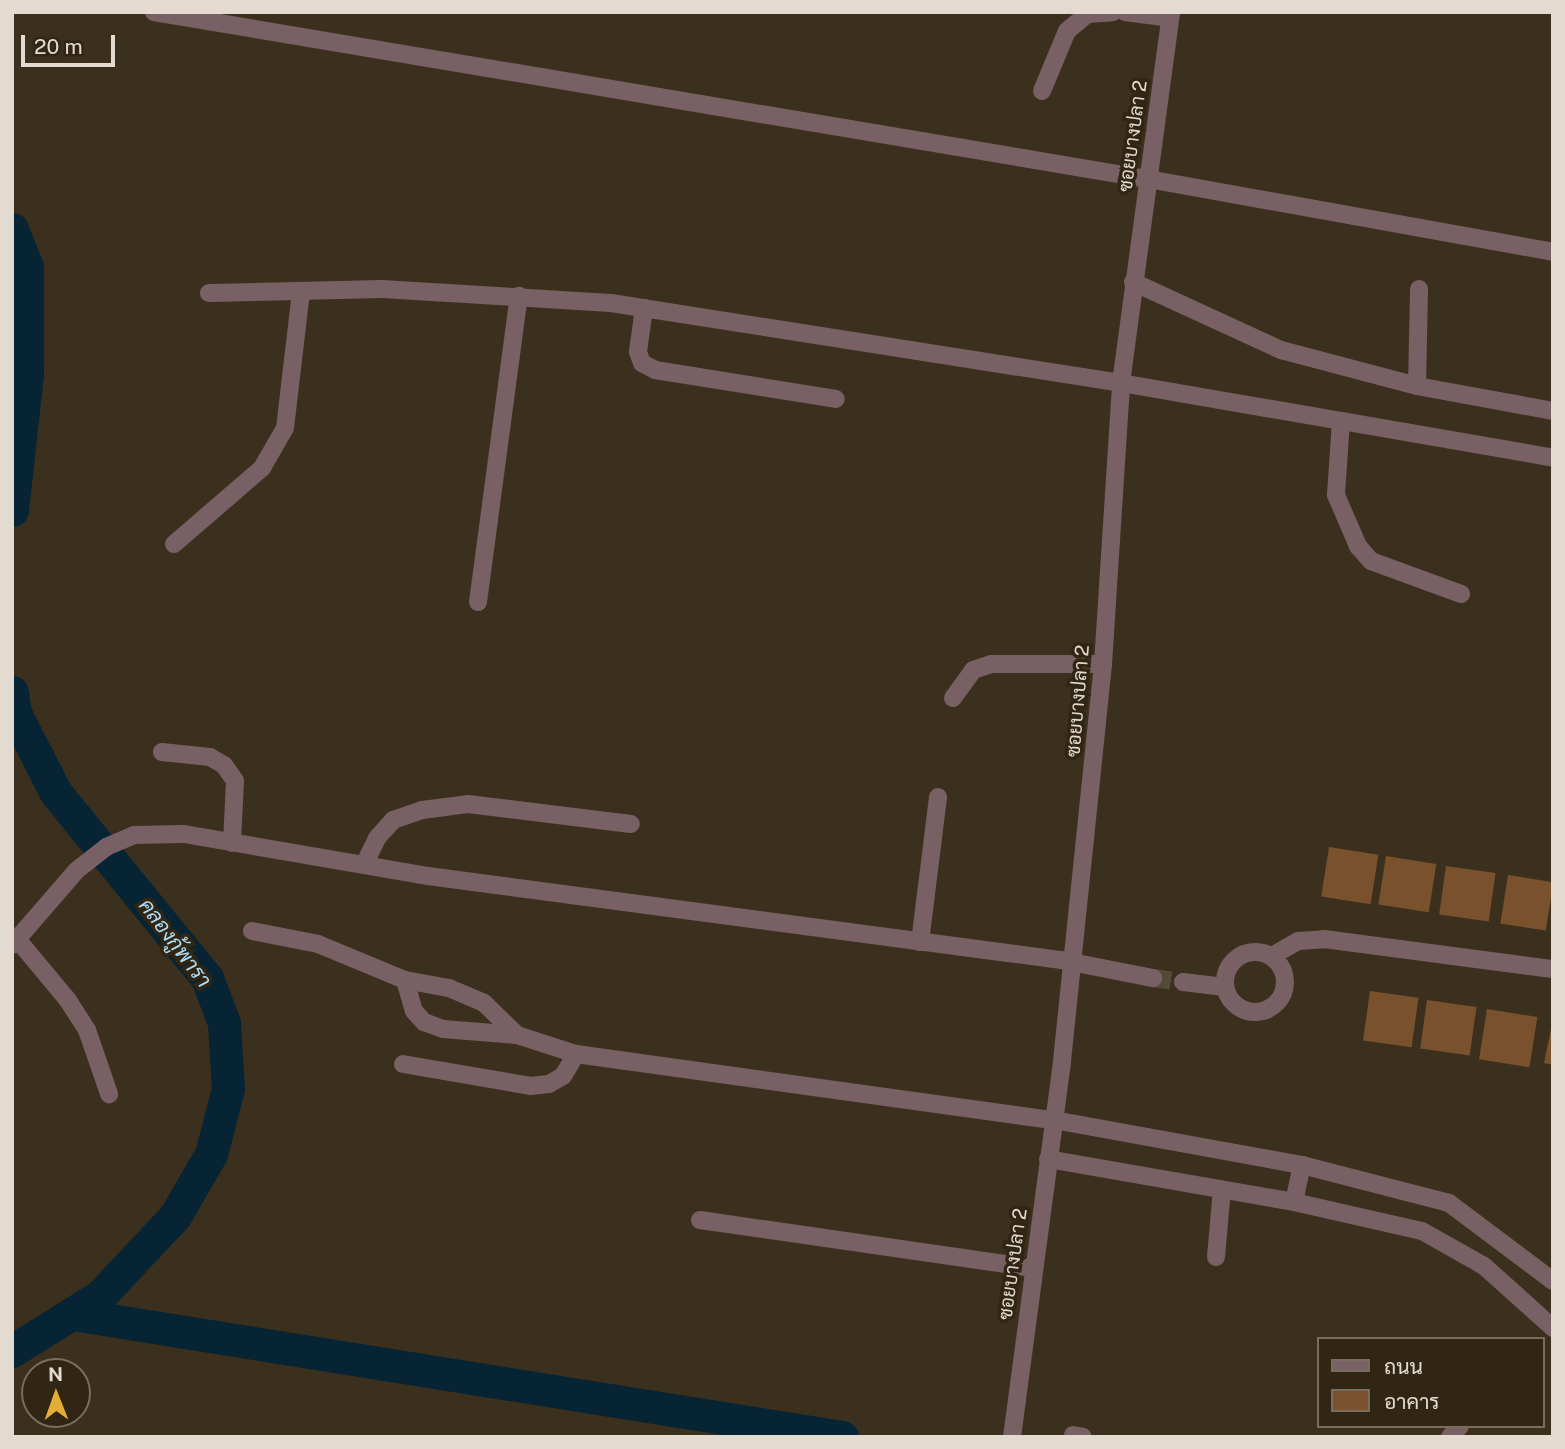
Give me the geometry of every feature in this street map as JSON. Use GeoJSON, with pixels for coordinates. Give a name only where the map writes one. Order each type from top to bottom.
{"type":"FeatureCollection","features":[{"type":"Feature","properties":{"kind":"street"},"geometry":{"type":"LineString","coordinates":[[153,12],[1148,178],[1553,252]]}},
{"type":"Feature","properties":{"kind":"street"},"geometry":{"type":"LineString","coordinates":[[1042,92],[1067,31],[1087,14],[1112,12]]}},
{"type":"Feature","properties":{"kind":"street"},"geometry":{"type":"LineString","coordinates":[[1125,12],[1170,15]]}},
{"type":"Feature","properties":{"kind":"street","name":"ซอยบางปลา 2"},"geometry":{"type":"LineString","coordinates":[[1012,1437],[1073,962],[1103,664],[1121,383],[1170,15]]}},
{"type":"Feature","properties":{"kind":"street"},"geometry":{"type":"LineString","coordinates":[[1133,282],[1281,350],[1417,386],[1553,411]]}},
{"type":"Feature","properties":{"kind":"street"},"geometry":{"type":"LineString","coordinates":[[209,293],[382,289],[519,296],[644,308],[1121,383],[1553,458]]}},
{"type":"Feature","properties":{"kind":"street"},"geometry":{"type":"LineString","coordinates":[[1417,386],[1419,289]]}},
{"type":"Feature","properties":{"kind":"street"},"geometry":{"type":"LineString","coordinates":[[174,544],[262,468],[285,428],[301,291]]}},
{"type":"Feature","properties":{"kind":"street"},"geometry":{"type":"LineString","coordinates":[[478,602],[519,296]]}},
{"type":"Feature","properties":{"kind":"street"},"geometry":{"type":"LineString","coordinates":[[644,308],[638,352],[642,363],[655,370],[836,399]]}},
{"type":"Feature","properties":{"kind":"street"},"geometry":{"type":"LineString","coordinates":[[1341,421],[1336,495],[1358,546],[1371,561],[1461,594]]}},
{"type":"Feature","properties":{"kind":"street"},"geometry":{"type":"LineString","coordinates":[[953,698],[973,670],[991,664],[1103,664]]}},
{"type":"Feature","properties":{"kind":"street"},"geometry":{"type":"LineString","coordinates":[[162,752],[210,757],[224,765],[235,781],[232,843]]}},
{"type":"Feature","properties":{"kind":"street"},"geometry":{"type":"LineString","coordinates":[[920,942],[939,797]]}},
{"type":"Feature","properties":{"kind":"street"},"geometry":{"type":"LineString","coordinates":[[364,865],[377,838],[393,820],[422,810],[468,804],[631,824]]}},
{"type":"Feature","properties":{"kind":"street"},"geometry":{"type":"LineString","coordinates":[[109,1094],[87,1030],[67,999],[15,942],[77,870],[106,847],[134,835],[184,834],[364,865],[1073,962],[1153,978]]}},
{"type":"Feature","properties":{"kind":"street"},"geometry":{"type":"LineString","coordinates":[[252,931],[318,944],[405,980],[449,988],[484,1003],[517,1035]]}},
{"type":"Feature","properties":{"kind":"street"},"geometry":{"type":"LineString","coordinates":[[1272,956],[1282,967],[1286,981],[1283,996],[1272,1007],[1258,1013],[1243,1010],[1225,987],[1226,973],[1244,953],[1272,956],[1298,941],[1324,939],[1553,969]]}},
{"type":"Feature","properties":{"kind":"street"},"geometry":{"type":"LineString","coordinates":[[405,980],[414,1011],[424,1022],[443,1029],[517,1035],[576,1054],[1054,1120],[1302,1165],[1449,1203],[1553,1281]]}},
{"type":"Feature","properties":{"kind":"street"},"geometry":{"type":"LineString","coordinates":[[1183,982],[1225,987]]}},
{"type":"Feature","properties":{"kind":"street"},"geometry":{"type":"LineString","coordinates":[[403,1064],[530,1086],[549,1084],[563,1076],[576,1054]]}},
{"type":"Feature","properties":{"kind":"street"},"geometry":{"type":"LineString","coordinates":[[1048,1159],[1294,1202],[1422,1231],[1484,1266],[1549,1329]]}},
{"type":"Feature","properties":{"kind":"street"},"geometry":{"type":"LineString","coordinates":[[1294,1202],[1302,1165]]}},
{"type":"Feature","properties":{"kind":"street"},"geometry":{"type":"LineString","coordinates":[[1216,1257],[1222,1189]]}},
{"type":"Feature","properties":{"kind":"street"},"geometry":{"type":"LineString","coordinates":[[700,1220],[1034,1268]]}},
{"type":"Feature","properties":{"kind":"building"},"geometry":{"type":"Polygon","coordinates":[[[1329,847],[1378,855],[1371,904],[1321,896],[1329,847]]]}},
{"type":"Feature","properties":{"kind":"building"},"geometry":{"type":"Polygon","coordinates":[[[1386,856],[1436,864],[1429,912],[1378,904],[1386,856]]]}},
{"type":"Feature","properties":{"kind":"building"},"geometry":{"type":"Polygon","coordinates":[[[1446,866],[1496,873],[1489,921],[1439,915],[1446,866]]]}},
{"type":"Feature","properties":{"kind":"building"},"geometry":{"type":"Polygon","coordinates":[[[1508,875],[1553,882],[1546,931],[1500,923],[1508,875]]]}},
{"type":"Feature","properties":{"kind":"building"},"geometry":{"type":"Polygon","coordinates":[[[1370,991],[1419,998],[1412,1047],[1363,1041],[1370,991]]]}},
{"type":"Feature","properties":{"kind":"building"},"geometry":{"type":"Polygon","coordinates":[[[1427,1000],[1477,1007],[1470,1055],[1420,1049],[1427,1000]]]}},
{"type":"Feature","properties":{"kind":"building"},"geometry":{"type":"Polygon","coordinates":[[[1487,1009],[1537,1017],[1529,1067],[1479,1059],[1487,1009]]]}},
{"type":"Feature","properties":{"kind":"building"},"geometry":{"type":"Polygon","coordinates":[[[1553,1019],[1553,1065],[1544,1063],[1553,1019]]]}},
{"type":"Feature","properties":{"kind":"waterway","name":"คลองกู้พารา"},"geometry":{"type":"LineString","coordinates":[[12,229],[27,267],[27,374],[12,510]]}},
{"type":"Feature","properties":{"kind":"waterway","name":"คลองกู้พารา"},"geometry":{"type":"LineString","coordinates":[[12,692],[15,713],[56,793],[207,978],[224,1023],[228,1088],[211,1154],[175,1216],[100,1296],[12,1351]]}},
{"type":"Feature","properties":{"kind":"waterway"},"geometry":{"type":"LineString","coordinates":[[72,1314],[842,1437]]}},
{"type":"Feature","properties":{"kind":"tunnel"},"geometry":{"type":"LineString","coordinates":[[1153,978],[1183,982]]}}]}
